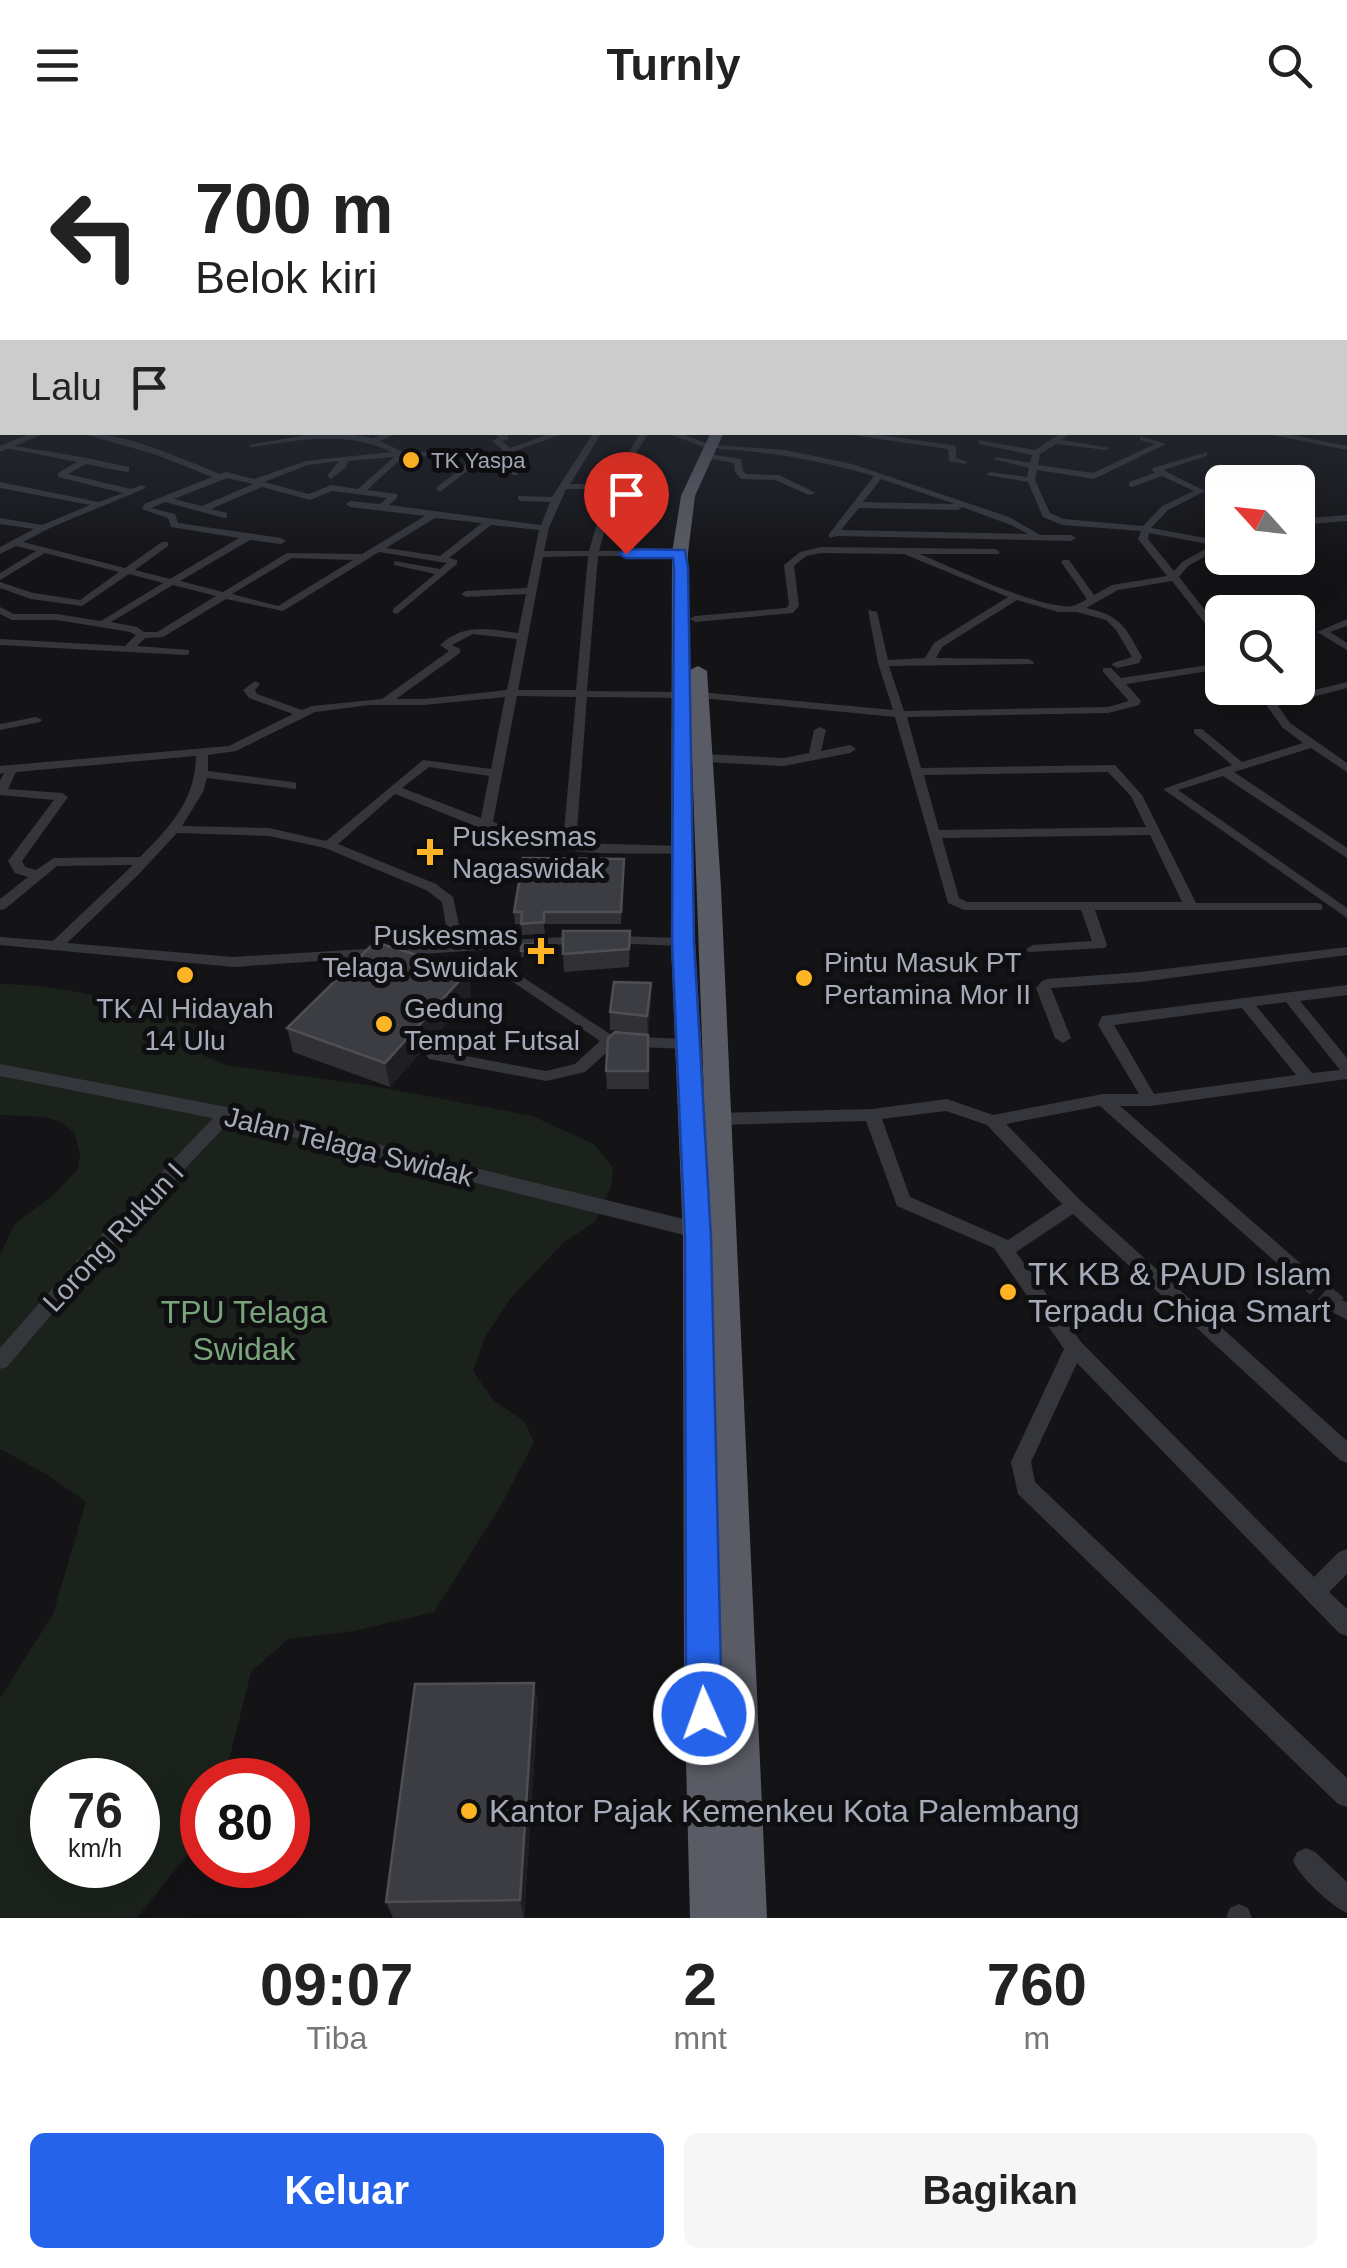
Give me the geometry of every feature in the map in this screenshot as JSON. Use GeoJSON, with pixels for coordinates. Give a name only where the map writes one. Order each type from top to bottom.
{"type":"FeatureCollection","features":[{"type":"Feature","properties":{"kind":"highway"},"geometry":{"type":"LineString","coordinates":[[711,1918],[709,1232],[718,1119],[704,758],[691,695],[680,553],[688,496],[718,443]]}},
{"type":"Feature","properties":{"kind":"highway"},"geometry":{"type":"LineString","coordinates":[[718,443],[694,535],[695,620],[683,942],[688,1044],[709,1232],[746,1918]]}},
{"type":"Feature","properties":{"kind":"street"},"geometry":{"type":"LineString","coordinates":[[3,448],[36,435]]}},
{"type":"Feature","properties":{"kind":"street"},"geometry":{"type":"LineString","coordinates":[[92,435],[160,453],[219,477]]}},
{"type":"Feature","properties":{"kind":"street"},"geometry":{"type":"LineString","coordinates":[[252,445],[286,435],[359,435],[402,454]]}},
{"type":"Feature","properties":{"kind":"street"},"geometry":{"type":"LineString","coordinates":[[373,441],[389,435]]}},
{"type":"Feature","properties":{"kind":"street"},"geometry":{"type":"LineString","coordinates":[[203,509],[306,463],[402,454],[497,455],[556,435]]}},
{"type":"Feature","properties":{"kind":"street"},"geometry":{"type":"LineString","coordinates":[[486,824],[544,528],[555,500],[596,435]]}},
{"type":"Feature","properties":{"kind":"street"},"geometry":{"type":"LineString","coordinates":[[569,848],[593,554],[612,487],[643,435]]}},
{"type":"Feature","properties":{"kind":"street"},"geometry":{"type":"LineString","coordinates":[[682,435],[773,448],[927,489],[1014,523],[1036,536]]}},
{"type":"Feature","properties":{"kind":"street"},"geometry":{"type":"LineString","coordinates":[[1063,435],[1036,453],[1033,466],[1031,480],[1046,515],[1054,520],[1124,527],[1144,534],[1205,542]]}},
{"type":"Feature","properties":{"kind":"street"},"geometry":{"type":"LineString","coordinates":[[1277,435],[1347,448]]}},
{"type":"Feature","properties":{"kind":"street"},"geometry":{"type":"LineString","coordinates":[[874,436],[952,447]]}},
{"type":"Feature","properties":{"kind":"street"},"geometry":{"type":"LineString","coordinates":[[958,436],[952,447],[952,459],[964,462]]}},
{"type":"Feature","properties":{"kind":"street"},"geometry":{"type":"LineString","coordinates":[[464,456],[496,437],[510,452]]}},
{"type":"Feature","properties":{"kind":"street"},"geometry":{"type":"LineString","coordinates":[[1002,438],[1106,448]]}},
{"type":"Feature","properties":{"kind":"street"},"geometry":{"type":"LineString","coordinates":[[997,459],[1094,476],[1162,444],[1143,438]]}},
{"type":"Feature","properties":{"kind":"street"},"geometry":{"type":"LineString","coordinates":[[982,442],[1036,453]]}},
{"type":"Feature","properties":{"kind":"street"},"geometry":{"type":"LineString","coordinates":[[718,443],[738,460],[739,472],[744,477],[776,477],[812,493]]}},
{"type":"Feature","properties":{"kind":"street"},"geometry":{"type":"LineString","coordinates":[[3,448],[126,468]]}},
{"type":"Feature","properties":{"kind":"street"},"geometry":{"type":"LineString","coordinates":[[360,492],[402,454]]}},
{"type":"Feature","properties":{"kind":"street"},"geometry":{"type":"LineString","coordinates":[[1144,534],[1162,508],[1202,491],[1156,470],[1204,454]]}},
{"type":"Feature","properties":{"kind":"street"},"geometry":{"type":"LineString","coordinates":[[497,455],[516,466],[515,473]]}},
{"type":"Feature","properties":{"kind":"street"},"geometry":{"type":"LineString","coordinates":[[440,489],[482,456]]}},
{"type":"Feature","properties":{"kind":"street"},"geometry":{"type":"LineString","coordinates":[[331,476],[343,465],[344,458]]}},
{"type":"Feature","properties":{"kind":"street"},"geometry":{"type":"LineString","coordinates":[[87,460],[61,476],[137,490],[224,515]]}},
{"type":"Feature","properties":{"kind":"street"},"geometry":{"type":"LineString","coordinates":[[1132,484],[1160,474]]}},
{"type":"Feature","properties":{"kind":"street"},"geometry":{"type":"LineString","coordinates":[[281,542],[174,525],[172,516],[145,508],[232,475],[310,498],[331,488],[394,495],[382,507]]}},
{"type":"Feature","properties":{"kind":"street"},"geometry":{"type":"LineString","coordinates":[[990,475],[1031,480]]}},
{"type":"Feature","properties":{"kind":"street"},"geometry":{"type":"LineString","coordinates":[[822,550],[879,476]]}},
{"type":"Feature","properties":{"kind":"street"},"geometry":{"type":"LineString","coordinates":[[50,493],[72,479]]}},
{"type":"Feature","properties":{"kind":"street"},"geometry":{"type":"LineString","coordinates":[[0,485],[101,505]]}},
{"type":"Feature","properties":{"kind":"street"},"geometry":{"type":"LineString","coordinates":[[564,486],[612,487]]}},
{"type":"Feature","properties":{"kind":"street"},"geometry":{"type":"LineString","coordinates":[[0,551],[42,528],[137,490]]}},
{"type":"Feature","properties":{"kind":"street"},"geometry":{"type":"LineString","coordinates":[[521,498],[555,500]]}},
{"type":"Feature","properties":{"kind":"street"},"geometry":{"type":"LineString","coordinates":[[350,504],[544,528]]}},
{"type":"Feature","properties":{"kind":"street"},"geometry":{"type":"LineString","coordinates":[[857,505],[970,507]]}},
{"type":"Feature","properties":{"kind":"street"},"geometry":{"type":"LineString","coordinates":[[14,543],[282,608],[433,515]]}},
{"type":"Feature","properties":{"kind":"street"},"geometry":{"type":"LineString","coordinates":[[1315,521],[1347,518]]}},
{"type":"Feature","properties":{"kind":"street"},"geometry":{"type":"LineString","coordinates":[[0,521],[42,528]]}},
{"type":"Feature","properties":{"kind":"street"},"geometry":{"type":"LineString","coordinates":[[442,559],[489,522]]}},
{"type":"Feature","properties":{"kind":"street"},"geometry":{"type":"LineString","coordinates":[[835,533],[1070,538]]}},
{"type":"Feature","properties":{"kind":"street"},"geometry":{"type":"LineString","coordinates":[[1144,534],[1205,617]]}},
{"type":"Feature","properties":{"kind":"street"},"geometry":{"type":"LineString","coordinates":[[106,621],[248,537]]}},
{"type":"Feature","properties":{"kind":"street"},"geometry":{"type":"LineString","coordinates":[[0,610],[12,617],[57,616],[160,636],[305,542]]}},
{"type":"Feature","properties":{"kind":"street"},"geometry":{"type":"LineString","coordinates":[[0,585],[31,596],[79,604],[165,544]]}},
{"type":"Feature","properties":{"kind":"street"},"geometry":{"type":"LineString","coordinates":[[376,548],[454,562],[397,611]]}},
{"type":"Feature","properties":{"kind":"street"},"geometry":{"type":"LineString","coordinates":[[0,577],[44,550]]}},
{"type":"Feature","properties":{"kind":"street"},"geometry":{"type":"LineString","coordinates":[[695,620],[789,611],[794,606],[789,565],[802,554],[822,550],[995,552]]}},
{"type":"Feature","properties":{"kind":"street"},"geometry":{"type":"LineString","coordinates":[[37,875],[20,870],[16,861],[62,797],[1,792],[6,770],[79,760],[202,754],[242,746],[302,713],[386,701],[424,702],[513,692],[691,695],[900,714],[1108,710],[1135,700],[1118,682],[1112,668],[1137,657],[1116,620],[1107,614],[1044,606],[905,552]]}},
{"type":"Feature","properties":{"kind":"street"},"geometry":{"type":"LineString","coordinates":[[540,554],[680,553]]}},
{"type":"Feature","properties":{"kind":"street"},"geometry":{"type":"LineString","coordinates":[[1077,608],[1091,598],[1131,583],[1173,578],[1185,564],[1205,553]]}},
{"type":"Feature","properties":{"kind":"street"},"geometry":{"type":"LineString","coordinates":[[290,555],[361,558]]}},
{"type":"Feature","properties":{"kind":"street"},"geometry":{"type":"LineString","coordinates":[[1066,562],[1091,598]]}},
{"type":"Feature","properties":{"kind":"street"},"geometry":{"type":"LineString","coordinates":[[397,563],[441,572]]}},
{"type":"Feature","properties":{"kind":"street"},"geometry":{"type":"LineString","coordinates":[[466,594],[531,591]]}},
{"type":"Feature","properties":{"kind":"street"},"geometry":{"type":"LineString","coordinates":[[929,661],[938,644],[1016,597]]}},
{"type":"Feature","properties":{"kind":"street"},"geometry":{"type":"LineString","coordinates":[[872,612],[883,663],[953,900],[1316,907]]}},
{"type":"Feature","properties":{"kind":"street"},"geometry":{"type":"LineString","coordinates":[[1347,622],[1322,632],[1347,648]]}},
{"type":"Feature","properties":{"kind":"street"},"geometry":{"type":"LineString","coordinates":[[386,701],[456,651],[445,645],[452,639],[478,628],[521,636]]}},
{"type":"Feature","properties":{"kind":"street"},"geometry":{"type":"LineString","coordinates":[[129,648],[138,632]]}},
{"type":"Feature","properties":{"kind":"street"},"geometry":{"type":"LineString","coordinates":[[0,642],[185,652]]}},
{"type":"Feature","properties":{"kind":"street"},"geometry":{"type":"LineString","coordinates":[[883,663],[1029,662]]}},
{"type":"Feature","properties":{"kind":"street"},"geometry":{"type":"LineString","coordinates":[[1118,682],[1205,669]]}},
{"type":"Feature","properties":{"kind":"street"},"geometry":{"type":"LineString","coordinates":[[255,684],[249,690],[253,696],[302,713]]}},
{"type":"Feature","properties":{"kind":"street"},"geometry":{"type":"LineString","coordinates":[[1315,694],[1347,686]]}},
{"type":"Feature","properties":{"kind":"street"},"geometry":{"type":"LineString","coordinates":[[1273,705],[1286,725],[1347,768]]}},
{"type":"Feature","properties":{"kind":"street"},"geometry":{"type":"LineString","coordinates":[[0,727],[36,720]]}},
{"type":"Feature","properties":{"kind":"street"},"geometry":{"type":"LineString","coordinates":[[815,754],[820,730]]}},
{"type":"Feature","properties":{"kind":"street"},"geometry":{"type":"LineString","coordinates":[[1198,731],[1239,765]]}},
{"type":"Feature","properties":{"kind":"street"},"geometry":{"type":"LineString","coordinates":[[1310,744],[1169,789],[1347,914]]}},
{"type":"Feature","properties":{"kind":"street"},"geometry":{"type":"LineString","coordinates":[[704,758],[784,762],[850,749]]}},
{"type":"Feature","properties":{"kind":"street"},"geometry":{"type":"LineString","coordinates":[[56,946],[171,829],[192,800],[202,774],[202,754]]}},
{"type":"Feature","properties":{"kind":"street"},"geometry":{"type":"LineString","coordinates":[[329,845],[427,763],[498,773]]}},
{"type":"Feature","properties":{"kind":"street"},"geometry":{"type":"LineString","coordinates":[[916,772],[1110,768],[1136,795],[1192,907]]}},
{"type":"Feature","properties":{"kind":"street"},"geometry":{"type":"LineString","coordinates":[[1226,772],[1347,854]]}},
{"type":"Feature","properties":{"kind":"street"},"geometry":{"type":"LineString","coordinates":[[202,774],[292,786]]}},
{"type":"Feature","properties":{"kind":"street"},"geometry":{"type":"LineString","coordinates":[[393,789],[534,844],[684,850]]}},
{"type":"Feature","properties":{"kind":"street"},"geometry":{"type":"LineString","coordinates":[[171,829],[269,832],[329,845],[444,894],[457,948]]}},
{"type":"Feature","properties":{"kind":"street"},"geometry":{"type":"LineString","coordinates":[[933,834],[1154,831]]}},
{"type":"Feature","properties":{"kind":"street"},"geometry":{"type":"LineString","coordinates":[[0,906],[58,861],[142,861]]}},
{"type":"Feature","properties":{"kind":"street"},"geometry":{"type":"LineString","coordinates":[[1033,949],[1100,944],[1086,905]]}},
{"type":"Feature","properties":{"kind":"street"},"geometry":{"type":"LineString","coordinates":[[0,940],[233,962],[562,940],[683,942]]}},
{"type":"Feature","properties":{"kind":"street"},"geometry":{"type":"LineString","coordinates":[[1063,1038],[1043,988],[1047,984],[1140,977],[1347,951]]}},
{"type":"Feature","properties":{"kind":"street"},"geometry":{"type":"LineString","coordinates":[[518,980],[610,1041],[688,1044]]}},
{"type":"Feature","properties":{"kind":"street"},"geometry":{"type":"LineString","coordinates":[[1150,1100],[1107,1020],[1347,990]]}},
{"type":"Feature","properties":{"kind":"street"},"geometry":{"type":"LineString","coordinates":[[993,1121],[1103,1100],[1150,1100],[1347,1071],[1289,997]]}},
{"type":"Feature","properties":{"kind":"street"},"geometry":{"type":"LineString","coordinates":[[1245,1002],[1308,1079]]}},
{"type":"Feature","properties":{"kind":"street"},"geometry":{"type":"LineString","coordinates":[[434,1054],[546,1076],[580,1068],[610,1041]]}},
{"type":"Feature","properties":{"kind":"street","name":"Jalan Telaga Swidak"},"geometry":{"type":"LineString","coordinates":[[0,1070],[227,1114],[709,1232]]}},
{"type":"Feature","properties":{"kind":"street"},"geometry":{"type":"LineString","coordinates":[[1103,1100],[1302,1275]]}},
{"type":"Feature","properties":{"kind":"street"},"geometry":{"type":"LineString","coordinates":[[718,1119],[872,1114],[947,1106],[993,1121],[1074,1205],[1347,1454]]}},
{"type":"Feature","properties":{"kind":"street","name":"Lorong Rukun I"},"geometry":{"type":"LineString","coordinates":[[0,1361],[85,1263],[227,1114]]}},
{"type":"Feature","properties":{"kind":"street"},"geometry":{"type":"LineString","coordinates":[[872,1114],[903,1201],[994,1239],[1006,1250],[1074,1348],[1347,1626]]}},
{"type":"Feature","properties":{"kind":"street"},"geometry":{"type":"LineString","coordinates":[[1006,1250],[1074,1205]]}},
{"type":"Feature","properties":{"kind":"street"},"geometry":{"type":"LineString","coordinates":[[1074,1348],[1021,1462],[1025,1487],[1347,1795]]}},
{"type":"Feature","properties":{"kind":"street"},"geometry":{"type":"LineString","coordinates":[[1314,1592],[1347,1559]]}},
{"type":"Feature","properties":{"kind":"street"},"geometry":{"type":"LineString","coordinates":[[1306,1860],[1347,1900]]}},
{"type":"Feature","properties":{"kind":"green space","name":"TPU Telaga Swidak"},"geometry":{"type":"Polygon","coordinates":[[[0,984],[53,988],[158,1012],[208,1030],[202,1055],[226,1065],[374,1086],[532,1116],[594,1144],[613,1168],[612,1184],[595,1222],[564,1242],[510,1299],[485,1337],[473,1371],[494,1401],[524,1421],[534,1442],[500,1507],[434,1612],[354,1631],[288,1639],[251,1672],[230,1758],[180,1758],[180,1864],[137,1918],[0,1918],[0,1698],[53,1614],[86,1502],[0,1449],[0,1255],[14,1225],[51,1197],[78,1169],[80,1155],[75,1134],[63,1123],[44,1117],[0,1115],[0,984]]]}},
{"type":"Feature","properties":{"kind":"building"},"geometry":{"type":"Polygon","coordinates":[[[523,858],[624,859],[621,912],[544,912],[544,922],[521,924],[522,912],[514,912],[523,858]]]}},
{"type":"Feature","properties":{"kind":"building"},"geometry":{"type":"Polygon","coordinates":[[[563,931],[630,931],[629,949],[563,954],[563,931]]]}},
{"type":"Feature","properties":{"kind":"building","name":"Gedung Tempat Futsal"},"geometry":{"type":"Polygon","coordinates":[[[375,942],[468,971],[385,1063],[287,1028],[375,942]]]}},
{"type":"Feature","properties":{"kind":"building"},"geometry":{"type":"Polygon","coordinates":[[[546,943],[546,949],[521,951],[521,945],[546,943]]]}},
{"type":"Feature","properties":{"kind":"building"},"geometry":{"type":"Polygon","coordinates":[[[614,982],[651,983],[647,1016],[610,1012],[614,982]]]}},
{"type":"Feature","properties":{"kind":"building"},"geometry":{"type":"Polygon","coordinates":[[[615,1032],[648,1035],[648,1071],[606,1071],[608,1038],[615,1032]]]}},
{"type":"Feature","properties":{"kind":"building","name":"Kantor Pajak Kemenkeu Kota Palembang"},"geometry":{"type":"Polygon","coordinates":[[[534,1683],[520,1900],[386,1902],[415,1684],[534,1683]]]}},
{"type":"Feature","properties":{"kind":"tunnel"},"geometry":{"type":"LineString","coordinates":[[1302,1275],[1341,1308]]}},
{"type":"Feature","properties":{"kind":"place","name":"TK Yaspa"},"geometry":{"type":"Point","coordinates":[411,460]}},
{"type":"Feature","properties":{"kind":"place","name":"Puskesmas Nagaswidak"},"geometry":{"type":"Point","coordinates":[430,852]}},
{"type":"Feature","properties":{"kind":"place","name":"Puskesmas Telaga Swuidak"},"geometry":{"type":"Point","coordinates":[541,951]}},
{"type":"Feature","properties":{"kind":"place","name":"TK Al Hidayah 14 Ulu"},"geometry":{"type":"Point","coordinates":[185,975]}},
{"type":"Feature","properties":{"kind":"place","name":"Pintu Masuk PT Pertamina Mor II"},"geometry":{"type":"Point","coordinates":[804,978]}},
{"type":"Feature","properties":{"kind":"place","name":"Gedung Tempat Futsal"},"geometry":{"type":"Point","coordinates":[384,1024]}},
{"type":"Feature","properties":{"kind":"place","name":"TK KB & PAUD Islam Terpadu Chiqa Smart"},"geometry":{"type":"Point","coordinates":[1008,1292]}},
{"type":"Feature","properties":{"kind":"place","name":"Kantor Pajak Kemenkeu Kota Palembang"},"geometry":{"type":"Point","coordinates":[469,1811]}},
{"type":"Feature","properties":{"kind":"route"},"geometry":{"type":"LineString","coordinates":[[626,554],[680,553],[683,942],[698,1238],[704,1714]]}}]}
